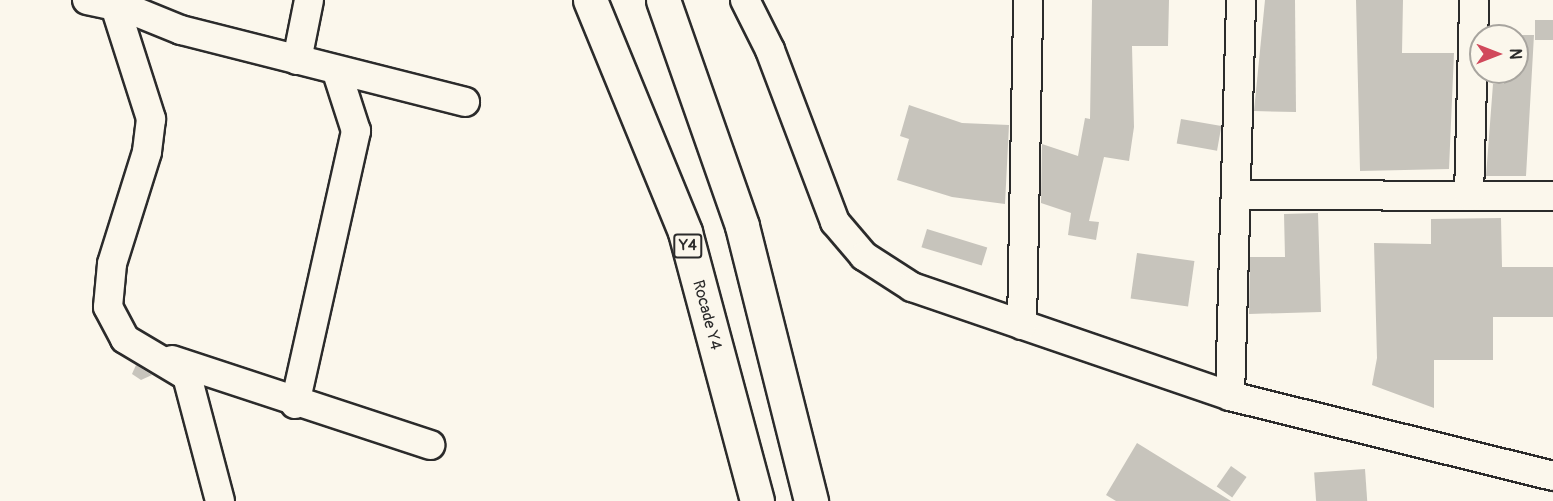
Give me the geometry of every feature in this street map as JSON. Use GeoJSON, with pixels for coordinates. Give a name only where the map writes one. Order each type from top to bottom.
{"type":"FeatureCollection","features":[{"type":"Feature","properties":{"kind":"highway","name":"Rocade Y4"},"geometry":{"type":"LineString","coordinates":[[590,0],[685,232],[757,501]]}},
{"type":"Feature","properties":{"kind":"highway"},"geometry":{"type":"LineString","coordinates":[[663,0],[742,225],[811,501]]}},
{"type":"Feature","properties":{"kind":"street"},"geometry":{"type":"LineString","coordinates":[[87,0],[111,3],[337,72],[465,102]]}},
{"type":"Feature","properties":{"kind":"street"},"geometry":{"type":"LineString","coordinates":[[297,60],[309,0]]}},
{"type":"Feature","properties":{"kind":"street"},"geometry":{"type":"LineString","coordinates":[[745,0],[770,50],[835,222],[847,240],[912,287],[1230,396],[1553,476]]}},
{"type":"Feature","properties":{"kind":"street"},"geometry":{"type":"LineString","coordinates":[[1022,326],[1028,0]]}},
{"type":"Feature","properties":{"kind":"street"},"geometry":{"type":"LineString","coordinates":[[1230,396],[1241,0]]}},
{"type":"Feature","properties":{"kind":"street"},"geometry":{"type":"LineString","coordinates":[[1469,195],[1474,0]]}},
{"type":"Feature","properties":{"kind":"street"},"geometry":{"type":"LineString","coordinates":[[111,3],[151,119],[147,152],[112,264],[108,307],[125,339],[153,353],[295,404],[430,445]]}},
{"type":"Feature","properties":{"kind":"street"},"geometry":{"type":"LineString","coordinates":[[295,404],[356,131],[337,72]]}},
{"type":"Feature","properties":{"kind":"street"},"geometry":{"type":"LineString","coordinates":[[1237,195],[1553,196]]}},
{"type":"Feature","properties":{"kind":"street"},"geometry":{"type":"LineString","coordinates":[[153,353],[187,376],[220,501]]}},
{"type":"Feature","properties":{"kind":"building"},"geometry":{"type":"Polygon","coordinates":[[[1092,0],[1169,0],[1168,46],[1132,46],[1134,127],[1129,161],[1104,157],[1089,221],[1099,222],[1096,240],[1068,235],[1071,213],[1041,203],[1042,144],[1078,156],[1085,118],[1090,119],[1092,0]]]}},
{"type":"Feature","properties":{"kind":"building"},"geometry":{"type":"Polygon","coordinates":[[[1265,0],[1295,0],[1296,112],[1254,111],[1265,0]]]}},
{"type":"Feature","properties":{"kind":"building"},"geometry":{"type":"Polygon","coordinates":[[[1356,0],[1403,0],[1402,53],[1454,53],[1449,169],[1360,171],[1356,0]]]}},
{"type":"Feature","properties":{"kind":"building"},"geometry":{"type":"Polygon","coordinates":[[[1535,20],[1553,20],[1553,40],[1535,40],[1535,20]]]}},
{"type":"Feature","properties":{"kind":"building"},"geometry":{"type":"Polygon","coordinates":[[[1529,35],[1534,35],[1526,176],[1486,176],[1493,84],[1529,84],[1529,35]]]}},
{"type":"Feature","properties":{"kind":"building"},"geometry":{"type":"Polygon","coordinates":[[[909,105],[962,123],[1009,125],[1005,204],[952,197],[897,180],[909,139],[900,136],[909,105]]]}},
{"type":"Feature","properties":{"kind":"building"},"geometry":{"type":"Polygon","coordinates":[[[1181,119],[1221,126],[1217,151],[1177,144],[1181,119]]]}},
{"type":"Feature","properties":{"kind":"building"},"geometry":{"type":"Polygon","coordinates":[[[1318,213],[1321,312],[1249,314],[1250,257],[1285,257],[1284,214],[1318,213]]]}},
{"type":"Feature","properties":{"kind":"building"},"geometry":{"type":"Polygon","coordinates":[[[1501,218],[1502,267],[1553,267],[1553,317],[1493,317],[1493,360],[1434,360],[1434,408],[1372,385],[1377,358],[1374,243],[1431,244],[1431,219],[1501,218]]]}},
{"type":"Feature","properties":{"kind":"building"},"geometry":{"type":"Polygon","coordinates":[[[927,229],[987,247],[982,266],[921,247],[927,229]]]}},
{"type":"Feature","properties":{"kind":"building"},"geometry":{"type":"Polygon","coordinates":[[[1137,253],[1194,261],[1188,307],[1131,299],[1137,253]]]}},
{"type":"Feature","properties":{"kind":"building"},"geometry":{"type":"Polygon","coordinates":[[[136,365],[152,375],[141,380],[132,374],[136,365]]]}},
{"type":"Feature","properties":{"kind":"building"},"geometry":{"type":"Polygon","coordinates":[[[1137,443],[1231,501],[1116,501],[1106,495],[1137,443]]]}},
{"type":"Feature","properties":{"kind":"building"},"geometry":{"type":"Polygon","coordinates":[[[1231,466],[1247,477],[1232,497],[1217,486],[1231,466]]]}},
{"type":"Feature","properties":{"kind":"building"},"geometry":{"type":"Polygon","coordinates":[[[1365,469],[1367,501],[1316,501],[1314,473],[1365,469]]]}}]}
